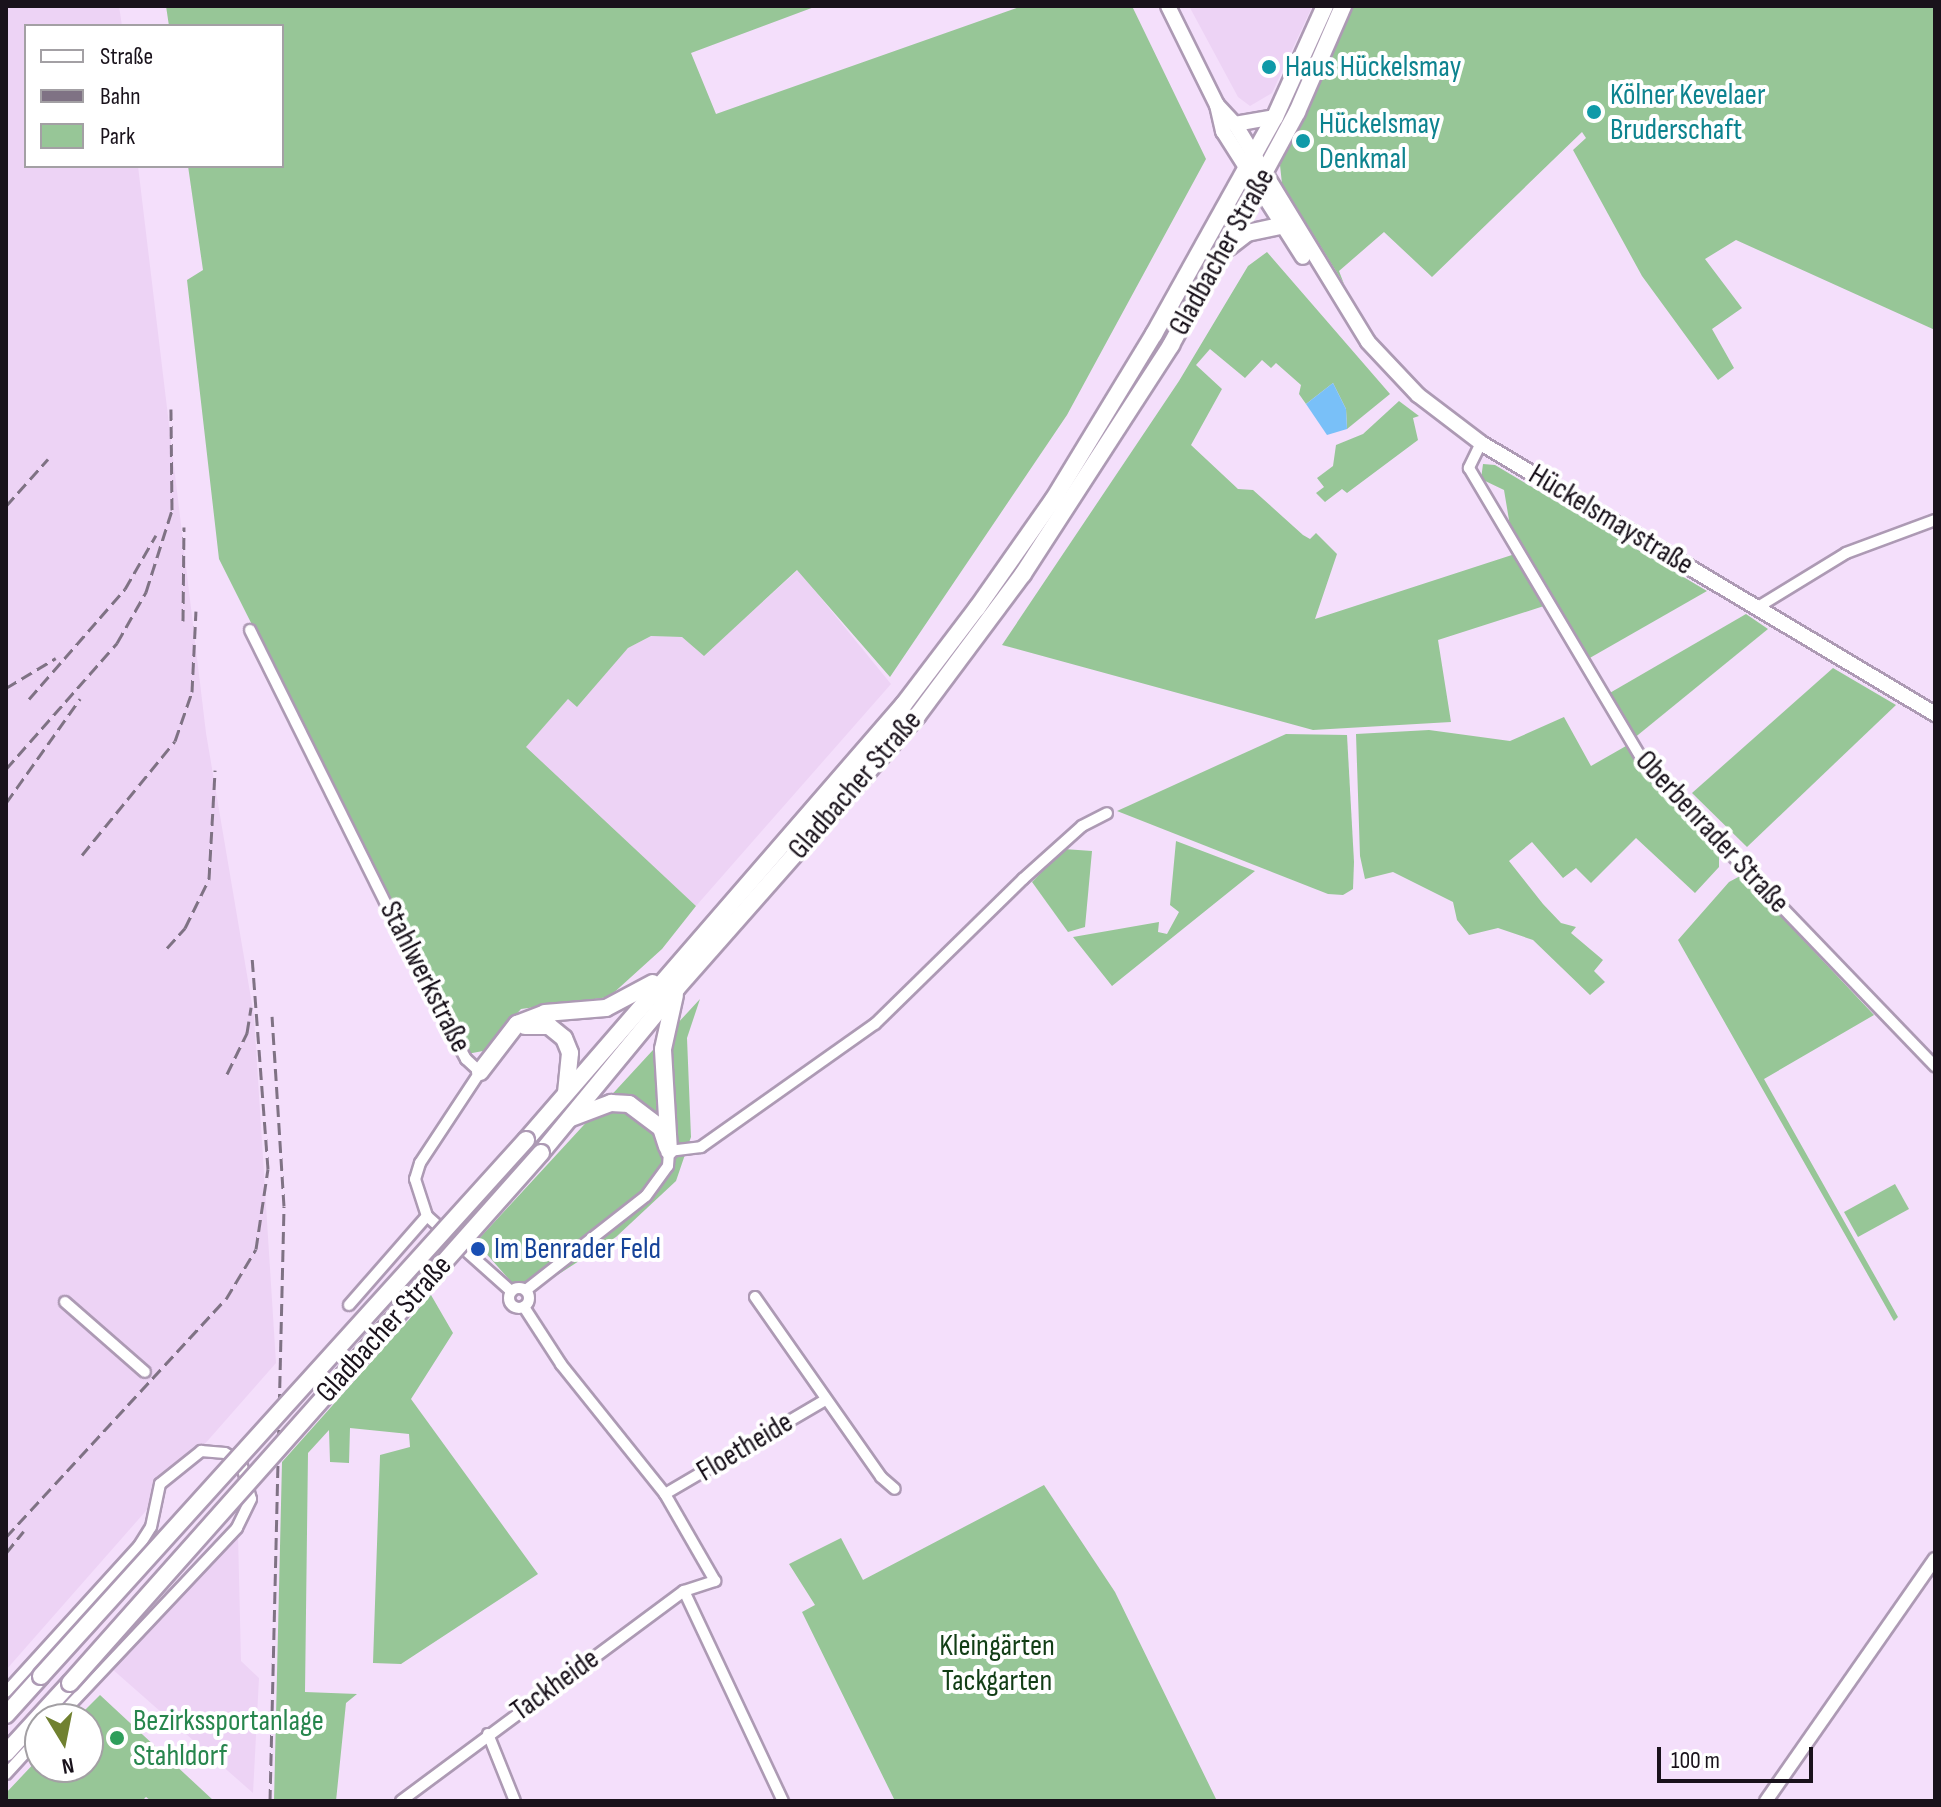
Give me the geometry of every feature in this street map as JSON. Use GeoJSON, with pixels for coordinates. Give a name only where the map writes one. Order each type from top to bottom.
{"type":"FeatureCollection","features":[{"type":"Feature","properties":{"kind":"main road","name":"Hückelsmaystraße"},"geometry":{"type":"LineString","coordinates":[[1168,6],[1217,105],[1223,131],[1249,162]]}},
{"type":"Feature","properties":{"kind":"main road","name":"Gladbacher Straße"},"geometry":{"type":"LineString","coordinates":[[6,1753],[570,1119],[671,982],[904,704],[985,597],[1098,428],[1275,117],[1325,6]]}},
{"type":"Feature","properties":{"kind":"main road","name":"Gladbacher Straße"},"geometry":{"type":"LineString","coordinates":[[6,1715],[566,1094],[863,779],[983,629],[1113,439],[1225,250],[1343,6]]}},
{"type":"Feature","properties":{"kind":"main road","name":"Hückelsmaystraße"},"geometry":{"type":"LineString","coordinates":[[1217,105],[1235,124],[1260,182],[1326,280],[1383,359],[1418,395],[1481,443],[1935,714]]}},
{"type":"Feature","properties":{"kind":"main road"},"geometry":{"type":"LineString","coordinates":[[1235,124],[1275,117]]}},
{"type":"Feature","properties":{"kind":"main road","name":"Hückelsmaystraße"},"geometry":{"type":"LineString","coordinates":[[1260,182],[1279,226],[1326,280]]}},
{"type":"Feature","properties":{"kind":"main road"},"geometry":{"type":"LineString","coordinates":[[1225,250],[1247,233],[1279,226]]}},
{"type":"Feature","properties":{"kind":"main road"},"geometry":{"type":"LineString","coordinates":[[480,1072],[508,1032],[545,1013],[606,1008],[671,982],[663,1049],[669,1151]]}},
{"type":"Feature","properties":{"kind":"main road"},"geometry":{"type":"LineString","coordinates":[[508,1032],[541,1025],[564,1038],[570,1053],[566,1094]]}},
{"type":"Feature","properties":{"kind":"main road"},"geometry":{"type":"LineString","coordinates":[[570,1119],[611,1103],[629,1104],[661,1128],[669,1151]]}},
{"type":"Feature","properties":{"kind":"street","name":"Oberbenrader Straße"},"geometry":{"type":"LineString","coordinates":[[1481,443],[1469,468],[1646,766],[1935,1066]]}},
{"type":"Feature","properties":{"kind":"street"},"geometry":{"type":"LineString","coordinates":[[1758,607],[1846,553],[1935,520]]}},
{"type":"Feature","properties":{"kind":"street","name":"Stahlwerkstraße"},"geometry":{"type":"LineString","coordinates":[[250,630],[436,1004],[466,1059],[480,1072],[420,1163],[415,1179],[427,1216]]}},
{"type":"Feature","properties":{"kind":"street"},"geometry":{"type":"LineString","coordinates":[[511,1291],[526,1290],[646,1196],[668,1166],[669,1151],[701,1147],[875,1024],[1023,879],[1082,826],[1107,813]]}},
{"type":"Feature","properties":{"kind":"street"},"geometry":{"type":"LineString","coordinates":[[349,1305],[427,1216],[511,1291],[512,1305],[524,1307]]}},
{"type":"Feature","properties":{"kind":"street"},"geometry":{"type":"LineString","coordinates":[[526,1290],[524,1307],[561,1364],[665,1494]]}},
{"type":"Feature","properties":{"kind":"street","name":"Floetheide"},"geometry":{"type":"LineString","coordinates":[[755,1297],[825,1400],[895,1489]]}},
{"type":"Feature","properties":{"kind":"street"},"geometry":{"type":"LineString","coordinates":[[65,1302],[145,1372]]}},
{"type":"Feature","properties":{"kind":"street","name":"Floetheide"},"geometry":{"type":"LineString","coordinates":[[665,1494],[825,1400]]}},
{"type":"Feature","properties":{"kind":"street"},"geometry":{"type":"LineString","coordinates":[[6,1692],[139,1546],[151,1527],[160,1484],[201,1451],[225,1453],[241,1462],[251,1484],[248,1512],[72,1703]]}},
{"type":"Feature","properties":{"kind":"street","name":"Tackheide"},"geometry":{"type":"LineString","coordinates":[[401,1801],[684,1591],[715,1581],[665,1494]]}},
{"type":"Feature","properties":{"kind":"street"},"geometry":{"type":"LineString","coordinates":[[1766,1801],[1935,1559]]}},
{"type":"Feature","properties":{"kind":"street"},"geometry":{"type":"LineString","coordinates":[[684,1591],[783,1801]]}},
{"type":"Feature","properties":{"kind":"street"},"geometry":{"type":"LineString","coordinates":[[488,1734],[515,1801]]}},
{"type":"Feature","properties":{"kind":"street"},"geometry":{"type":"LineString","coordinates":[[6,1774],[24,1754]]}},
{"type":"Feature","properties":{"kind":"shaded area"},"geometry":{"type":"Polygon","coordinates":[[[6,6],[119,6],[122,24],[24,24],[24,168],[138,168],[206,733],[254,1016],[276,1363],[6,1670],[6,6]]]}},
{"type":"Feature","properties":{"kind":"shaded area"},"geometry":{"type":"Polygon","coordinates":[[[1189,6],[1309,6],[1311,9],[1272,93],[1250,106],[1238,97],[1189,6]]]}},
{"type":"Feature","properties":{"kind":"shaded area"},"geometry":{"type":"Polygon","coordinates":[[[798,570],[891,684],[696,906],[525,748],[568,699],[577,706],[628,648],[651,636],[682,637],[704,655],[798,570]]]}},
{"type":"Feature","properties":{"kind":"shaded area"},"geometry":{"type":"Polygon","coordinates":[[[238,1535],[241,1661],[259,1678],[253,1793],[111,1668],[238,1535]]]}},
{"type":"Feature","properties":{"kind":"green space"},"geometry":{"type":"Polygon","coordinates":[[[166,6],[817,6],[691,53],[716,114],[1022,6],[1132,6],[1206,159],[1067,415],[890,677],[797,570],[704,656],[682,637],[651,636],[628,648],[577,707],[568,699],[526,747],[696,906],[662,949],[609,997],[521,1009],[483,1051],[467,1054],[219,559],[187,280],[203,270],[188,168],[284,168],[284,24],[169,24],[166,6]]]}},
{"type":"Feature","properties":{"kind":"green space"},"geometry":{"type":"Polygon","coordinates":[[[1350,6],[1935,6],[1935,330],[1736,240],[1705,259],[1742,308],[1712,329],[1734,368],[1718,380],[1642,276],[1573,150],[1586,138],[1582,132],[1432,277],[1384,232],[1339,271],[1344,284],[1282,184],[1280,165],[1350,6]]]}},
{"type":"Feature","properties":{"kind":"green space"},"geometry":{"type":"Polygon","coordinates":[[[1267,252],[1390,394],[1347,429],[1346,409],[1333,383],[1306,404],[1299,394],[1301,385],[1276,363],[1271,368],[1262,360],[1245,378],[1210,349],[1196,365],[1222,389],[1191,445],[1238,489],[1253,490],[1303,535],[1310,539],[1316,533],[1337,554],[1315,619],[1515,554],[1547,605],[1438,640],[1451,722],[1313,730],[1002,645],[1179,381],[1248,266],[1267,252]]]}},
{"type":"Feature","properties":{"kind":"green space"},"geometry":{"type":"Polygon","coordinates":[[[1399,401],[1419,416],[1413,418],[1418,440],[1347,493],[1342,489],[1325,502],[1316,493],[1324,487],[1317,478],[1333,466],[1336,445],[1363,434],[1399,401]]]}},
{"type":"Feature","properties":{"kind":"green space"},"geometry":{"type":"Polygon","coordinates":[[[1483,464],[1495,465],[1707,591],[1588,659],[1510,526],[1504,490],[1481,479],[1483,464]]]}},
{"type":"Feature","properties":{"kind":"green space"},"geometry":{"type":"Polygon","coordinates":[[[1746,614],[1768,629],[1633,739],[1608,694],[1746,614]]]}},
{"type":"Feature","properties":{"kind":"green space"},"geometry":{"type":"Polygon","coordinates":[[[1833,668],[1896,705],[1747,847],[1692,793],[1833,668]]]}},
{"type":"Feature","properties":{"kind":"green space"},"geometry":{"type":"Polygon","coordinates":[[[1564,717],[1591,766],[1626,746],[1719,851],[1719,867],[1695,893],[1636,838],[1591,883],[1576,868],[1563,878],[1532,842],[1509,861],[1561,923],[1576,927],[1571,933],[1603,960],[1594,971],[1605,982],[1590,995],[1533,940],[1498,928],[1469,935],[1457,920],[1453,902],[1393,872],[1365,879],[1360,856],[1356,734],[1429,730],[1510,741],[1564,717]]]}},
{"type":"Feature","properties":{"kind":"green space"},"geometry":{"type":"Polygon","coordinates":[[[1286,734],[1347,735],[1354,862],[1353,889],[1343,895],[1328,894],[1117,811],[1286,734]]]}},
{"type":"Feature","properties":{"kind":"green space"},"geometry":{"type":"Polygon","coordinates":[[[1176,841],[1255,871],[1112,986],[1073,937],[1159,922],[1158,932],[1167,934],[1179,912],[1170,905],[1176,841]]]}},
{"type":"Feature","properties":{"kind":"green space"},"geometry":{"type":"Polygon","coordinates":[[[1064,849],[1092,851],[1085,927],[1068,932],[1032,882],[1064,849]]]}},
{"type":"Feature","properties":{"kind":"green space"},"geometry":{"type":"Polygon","coordinates":[[[1742,875],[1874,1015],[1764,1079],[1898,1317],[1894,1321],[1678,940],[1729,882],[1742,875]]]}},
{"type":"Feature","properties":{"kind":"green space"},"geometry":{"type":"Polygon","coordinates":[[[700,999],[687,1038],[691,1137],[676,1181],[616,1237],[539,1287],[514,1285],[476,1242],[700,999]]]}},
{"type":"Feature","properties":{"kind":"green space"},"geometry":{"type":"Polygon","coordinates":[[[1895,1184],[1909,1209],[1858,1237],[1844,1212],[1895,1184]]]}},
{"type":"Feature","properties":{"kind":"green space"},"geometry":{"type":"Polygon","coordinates":[[[431,1295],[453,1333],[411,1399],[538,1574],[401,1664],[373,1663],[380,1455],[410,1447],[409,1434],[350,1428],[349,1463],[330,1462],[329,1430],[308,1453],[305,1692],[357,1694],[346,1703],[336,1801],[274,1801],[282,1462],[431,1295]]]}},
{"type":"Feature","properties":{"kind":"green space","name":"Kleingärten Tackgarten"},"geometry":{"type":"Polygon","coordinates":[[[1044,1485],[1115,1592],[1217,1801],[895,1801],[802,1612],[815,1605],[789,1564],[841,1538],[863,1580],[1044,1485]]]}},
{"type":"Feature","properties":{"kind":"green space","name":"Bezirkssportanlage Stahldorf"},"geometry":{"type":"Polygon","coordinates":[[[100,1695],[214,1801],[151,1801],[146,1797],[142,1801],[6,1801],[6,1793],[24,1774],[24,1783],[104,1783],[104,1703],[92,1703],[100,1695]]]}},
{"type":"Feature","properties":{"kind":"water"},"geometry":{"type":"Polygon","coordinates":[[[1333,383],[1346,409],[1347,429],[1327,435],[1306,404],[1333,383]]]}},
{"type":"Feature","properties":{"kind":"railway"},"geometry":{"type":"LineString","coordinates":[[6,769],[117,643],[146,592],[172,510],[171,409]]}},
{"type":"Feature","properties":{"kind":"railway"},"geometry":{"type":"LineString","coordinates":[[6,506],[48,459]]}},
{"type":"Feature","properties":{"kind":"railway"},"geometry":{"type":"LineString","coordinates":[[183,621],[184,527]]}},
{"type":"Feature","properties":{"kind":"railway"},"geometry":{"type":"LineString","coordinates":[[29,699],[125,589],[156,535]]}},
{"type":"Feature","properties":{"kind":"railway"},"geometry":{"type":"LineString","coordinates":[[82,855],[175,741],[192,692],[196,611]]}},
{"type":"Feature","properties":{"kind":"railway"},"geometry":{"type":"LineString","coordinates":[[6,688],[56,658]]}},
{"type":"Feature","properties":{"kind":"railway"},"geometry":{"type":"LineString","coordinates":[[6,803],[80,699]]}},
{"type":"Feature","properties":{"kind":"railway"},"geometry":{"type":"LineString","coordinates":[[167,948],[185,928],[209,879],[215,770]]}},
{"type":"Feature","properties":{"kind":"railway"},"geometry":{"type":"LineString","coordinates":[[6,1537],[226,1299],[256,1249],[268,1169],[252,957]]}},
{"type":"Feature","properties":{"kind":"railway"},"geometry":{"type":"LineString","coordinates":[[227,1074],[247,1033],[251,1007]]}},
{"type":"Feature","properties":{"kind":"railway"},"geometry":{"type":"LineString","coordinates":[[270,1801],[284,1206],[272,1016]]}},
{"type":"Feature","properties":{"kind":"railway"},"geometry":{"type":"LineString","coordinates":[[6,1553],[24,1531]]}},
{"type":"Feature","properties":{"kind":"place","name":"Haus Hückelsmay"},"geometry":{"type":"Point","coordinates":[1269,67]}},
{"type":"Feature","properties":{"kind":"place","name":"Kölner Kevelaer Bruderschaft"},"geometry":{"type":"Point","coordinates":[1594,112]}},
{"type":"Feature","properties":{"kind":"place","name":"Hückelsmay Denkmal"},"geometry":{"type":"Point","coordinates":[1303,141]}},
{"type":"Feature","properties":{"kind":"place","name":"Im Benrader Feld"},"geometry":{"type":"Point","coordinates":[478,1249]}},
{"type":"Feature","properties":{"kind":"place","name":"Bezirkssportanlage Stahldorf"},"geometry":{"type":"Point","coordinates":[117,1738]}}]}
